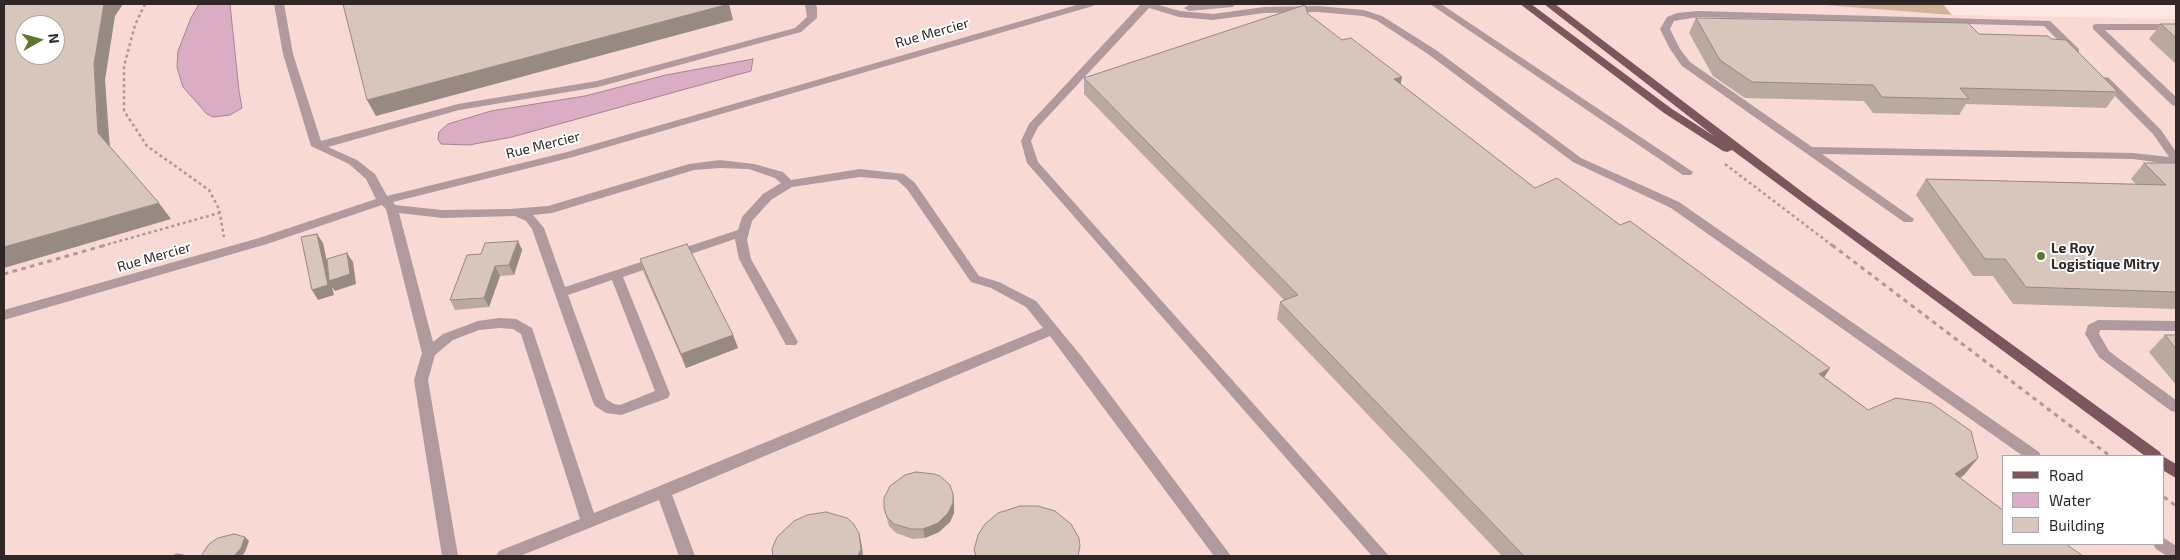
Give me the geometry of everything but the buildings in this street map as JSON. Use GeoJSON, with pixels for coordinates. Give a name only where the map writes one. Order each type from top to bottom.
{"type":"FeatureCollection","features":[{"type":"Feature","properties":{"kind":"main road"},"geometry":{"type":"LineString","coordinates":[[1525,4],[1668,111],[1800,197]]}},
{"type":"Feature","properties":{"kind":"main road"},"geometry":{"type":"LineString","coordinates":[[1549,4],[1800,197],[2154,455]]}},
{"type":"Feature","properties":{"kind":"main road"},"geometry":{"type":"LineString","coordinates":[[2165,464],[2176,472]]}},
{"type":"Feature","properties":{"kind":"street"},"geometry":{"type":"LineString","coordinates":[[279,4],[288,54],[317,146],[353,162],[371,177],[387,204],[429,353],[421,380],[450,556]]}},
{"type":"Feature","properties":{"kind":"street"},"geometry":{"type":"LineString","coordinates":[[317,146],[458,107],[598,84],[798,30],[812,18],[812,7],[810,4]]}},
{"type":"Feature","properties":{"kind":"street","name":"Rue Mercier"},"geometry":{"type":"LineString","coordinates":[[4,315],[225,252],[478,176],[569,155],[1090,4]]}},
{"type":"Feature","properties":{"kind":"street"},"geometry":{"type":"LineString","coordinates":[[1381,556],[1033,163],[1026,141],[1033,126],[1147,4],[1179,14],[1213,17],[1264,10],[1332,9],[1364,13],[1379,18],[1432,52],[1577,160],[1675,205],[2033,455]]}},
{"type":"Feature","properties":{"kind":"street"},"geometry":{"type":"LineString","coordinates":[[1164,10],[1232,4]]}},
{"type":"Feature","properties":{"kind":"street"},"geometry":{"type":"LineString","coordinates":[[1435,4],[1687,172]]}},
{"type":"Feature","properties":{"kind":"street"},"geometry":{"type":"LineString","coordinates":[[1908,218],[1686,64],[1675,49],[1665,29],[1670,19],[1677,16],[1698,14],[2047,23],[2082,57]]}},
{"type":"Feature","properties":{"kind":"street"},"geometry":{"type":"LineString","coordinates":[[2176,27],[2096,26],[2176,103]]}},
{"type":"Feature","properties":{"kind":"street"},"geometry":{"type":"LineString","coordinates":[[2095,70],[2157,132],[2176,162]]}},
{"type":"Feature","properties":{"kind":"street"},"geometry":{"type":"LineString","coordinates":[[1809,150],[2133,156],[2176,162]]}},
{"type":"Feature","properties":{"kind":"street"},"geometry":{"type":"LineString","coordinates":[[387,204],[442,214],[517,213],[548,210],[693,167],[720,164],[750,166],[779,175],[789,184]]}},
{"type":"Feature","properties":{"kind":"street"},"geometry":{"type":"LineString","coordinates":[[791,342],[744,259],[740,240],[746,220],[767,196],[789,184],[860,173],[900,177],[911,186],[975,279],[995,285],[1031,304],[1078,361],[1223,556]]}},
{"type":"Feature","properties":{"kind":"street"},"geometry":{"type":"LineString","coordinates":[[517,213],[530,218],[538,228],[600,402],[611,409],[621,410],[663,394],[616,275]]}},
{"type":"Feature","properties":{"kind":"street"},"geometry":{"type":"LineString","coordinates":[[561,293],[743,232]]}},
{"type":"Feature","properties":{"kind":"street"},"geometry":{"type":"LineString","coordinates":[[429,353],[448,337],[478,326],[499,323],[516,324],[527,331],[589,522]]}},
{"type":"Feature","properties":{"kind":"street"},"geometry":{"type":"LineString","coordinates":[[2176,326],[2098,324],[2093,328],[2092,334],[2104,354],[2113,362],[2176,407]]}},
{"type":"Feature","properties":{"kind":"street"},"geometry":{"type":"LineString","coordinates":[[504,556],[1052,330]]}},
{"type":"Feature","properties":{"kind":"street"},"geometry":{"type":"LineString","coordinates":[[663,492],[687,556]]}},
{"type":"Feature","properties":{"kind":"street"},"geometry":{"type":"LineString","coordinates":[[2162,545],[2176,554]]}},
{"type":"Feature","properties":{"kind":"path"},"geometry":{"type":"LineString","coordinates":[[145,4],[135,25],[124,66],[124,111],[147,146],[209,190],[219,213],[225,252]]}},
{"type":"Feature","properties":{"kind":"path"},"geometry":{"type":"LineString","coordinates":[[1718,158],[2109,455]]}},
{"type":"Feature","properties":{"kind":"path"},"geometry":{"type":"LineString","coordinates":[[4,274],[219,213]]}},
{"type":"Feature","properties":{"kind":"path"},"geometry":{"type":"LineString","coordinates":[[2165,498],[2176,506]]}},
{"type":"Feature","properties":{"kind":"shaded area"},"geometry":{"type":"Polygon","coordinates":[[[4,4],[1811,4],[1952,15],[2176,19],[2176,556],[4,556],[4,4]]]}},
{"type":"Feature","properties":{"kind":"shaded area"},"geometry":{"type":"Polygon","coordinates":[[[1811,4],[1943,4],[1952,15],[1811,4]]]}},
{"type":"Feature","properties":{"kind":"water"},"geometry":{"type":"Polygon","coordinates":[[[199,4],[230,4],[242,108],[230,115],[213,117],[207,114],[183,87],[177,67],[178,51],[191,18],[199,4]]]}},
{"type":"Feature","properties":{"kind":"water"},"geometry":{"type":"Polygon","coordinates":[[[753,59],[751,71],[512,137],[469,145],[441,144],[438,139],[439,132],[448,124],[491,111],[585,96],[666,75],[753,59]]]}},
{"type":"Feature","properties":{"kind":"place","name":"Le Roy Logistique Mitry"},"geometry":{"type":"Point","coordinates":[2041,256]}}]}
